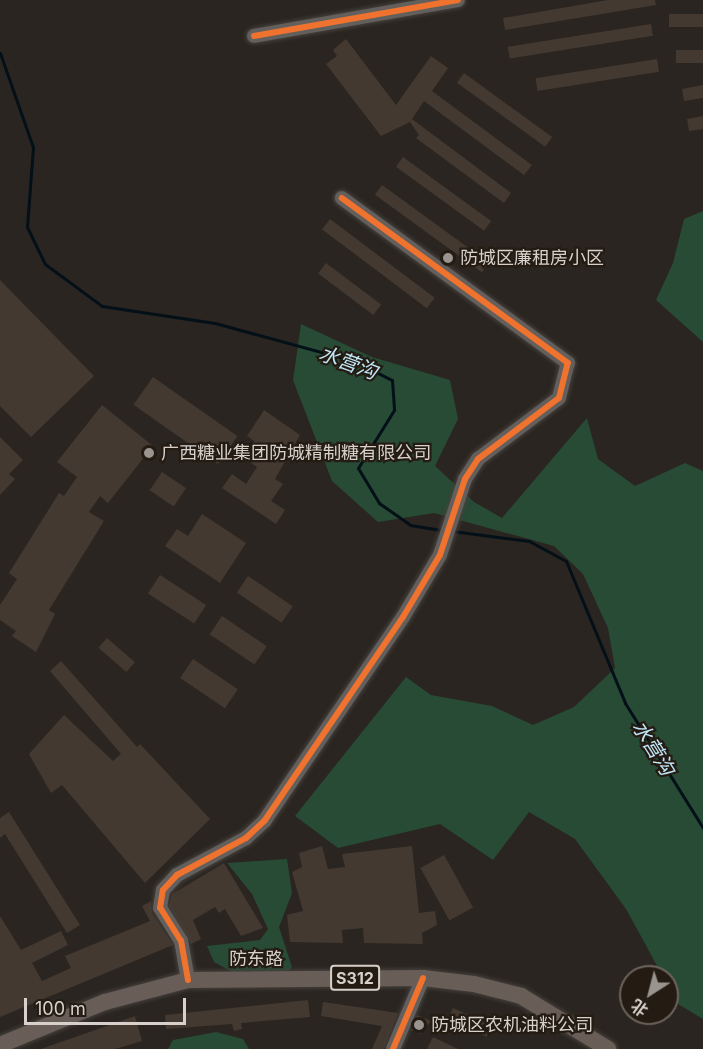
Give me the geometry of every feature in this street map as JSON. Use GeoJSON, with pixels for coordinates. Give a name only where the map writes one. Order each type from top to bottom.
{"type":"FeatureCollection","features":[{"type":"Feature","properties":{"kind":"main road","name":"防东路"},"geometry":{"type":"LineString","coordinates":[[0,1045],[105,1002],[188,980],[423,978],[474,984],[521,996],[583,1038],[608,1049]]}},
{"type":"Feature","properties":{"kind":"street"},"geometry":{"type":"LineString","coordinates":[[254,36],[458,0]]}},
{"type":"Feature","properties":{"kind":"street"},"geometry":{"type":"LineString","coordinates":[[188,980],[181,941],[160,908],[163,890],[177,875],[246,838],[265,820],[403,617],[440,555],[465,479],[478,459],[559,398],[568,363],[342,198]]}},
{"type":"Feature","properties":{"kind":"street"},"geometry":{"type":"LineString","coordinates":[[393,1049],[423,978]]}},
{"type":"Feature","properties":{"kind":"green space"},"geometry":{"type":"Polygon","coordinates":[[[703,211],[703,342],[656,300],[673,263],[684,219],[703,211]]]}},
{"type":"Feature","properties":{"kind":"green space"},"geometry":{"type":"Polygon","coordinates":[[[301,324],[372,357],[450,380],[458,419],[435,466],[474,502],[502,518],[587,418],[598,459],[635,486],[685,463],[703,471],[703,1019],[679,1005],[679,965],[657,965],[626,909],[575,839],[529,812],[493,860],[440,824],[338,848],[295,816],[406,677],[431,695],[492,706],[533,725],[574,707],[615,668],[608,628],[583,574],[554,546],[434,513],[378,522],[332,481],[293,380],[301,324]]]}},
{"type":"Feature","properties":{"kind":"green space"},"geometry":{"type":"Polygon","coordinates":[[[287,859],[292,893],[279,927],[292,967],[286,974],[232,972],[214,962],[207,946],[260,940],[268,929],[252,894],[227,863],[287,859]]]}},
{"type":"Feature","properties":{"kind":"green space"},"geometry":{"type":"Polygon","coordinates":[[[216,1032],[243,1039],[249,1049],[168,1049],[173,1040],[216,1032]]]}},
{"type":"Feature","properties":{"kind":"building"},"geometry":{"type":"Polygon","coordinates":[[[608,0],[655,0],[656,5],[505,30],[503,18],[608,0]]]}},
{"type":"Feature","properties":{"kind":"building"},"geometry":{"type":"Polygon","coordinates":[[[669,14],[703,14],[703,27],[669,27],[669,14]]]}},
{"type":"Feature","properties":{"kind":"building"},"geometry":{"type":"Polygon","coordinates":[[[651,24],[653,36],[510,59],[508,47],[651,24]]]}},
{"type":"Feature","properties":{"kind":"building"},"geometry":{"type":"Polygon","coordinates":[[[346,39],[396,105],[431,56],[448,68],[432,91],[532,165],[524,175],[424,101],[412,119],[511,193],[504,203],[416,138],[419,135],[410,122],[381,136],[326,64],[337,56],[333,50],[346,39]]]}},
{"type":"Feature","properties":{"kind":"building"},"geometry":{"type":"Polygon","coordinates":[[[676,50],[703,50],[703,63],[676,63],[676,50]]]}},
{"type":"Feature","properties":{"kind":"building"},"geometry":{"type":"Polygon","coordinates":[[[657,59],[659,72],[538,91],[536,78],[657,59]]]}},
{"type":"Feature","properties":{"kind":"building"},"geometry":{"type":"Polygon","coordinates":[[[464,73],[552,137],[545,147],[457,83],[464,73]]]}},
{"type":"Feature","properties":{"kind":"building"},"geometry":{"type":"Polygon","coordinates":[[[703,85],[703,98],[684,101],[682,89],[703,85]]]}},
{"type":"Feature","properties":{"kind":"building"},"geometry":{"type":"Polygon","coordinates":[[[703,116],[703,129],[689,131],[687,119],[703,116]]]}},
{"type":"Feature","properties":{"kind":"building"},"geometry":{"type":"Polygon","coordinates":[[[403,157],[491,221],[484,231],[396,167],[403,157]]]}},
{"type":"Feature","properties":{"kind":"building"},"geometry":{"type":"Polygon","coordinates":[[[382,185],[489,263],[482,272],[375,195],[382,185]]]}},
{"type":"Feature","properties":{"kind":"building"},"geometry":{"type":"Polygon","coordinates":[[[330,219],[435,298],[427,308],[322,229],[330,219]]]}},
{"type":"Feature","properties":{"kind":"building"},"geometry":{"type":"Polygon","coordinates":[[[326,263],[381,305],[373,315],[318,273],[326,263]]]}},
{"type":"Feature","properties":{"kind":"building"},"geometry":{"type":"Polygon","coordinates":[[[0,280],[94,376],[31,437],[0,406],[0,280]]]}},
{"type":"Feature","properties":{"kind":"building"},"geometry":{"type":"Polygon","coordinates":[[[153,377],[237,436],[218,464],[133,405],[153,377]]]}},
{"type":"Feature","properties":{"kind":"building"},"geometry":{"type":"Polygon","coordinates":[[[102,405],[153,446],[108,503],[100,496],[89,512],[104,521],[49,610],[55,614],[36,652],[12,636],[16,631],[0,620],[0,605],[17,579],[9,573],[59,493],[64,496],[77,477],[57,462],[102,405]]]}},
{"type":"Feature","properties":{"kind":"building"},"geometry":{"type":"Polygon","coordinates":[[[264,410],[300,435],[275,479],[283,484],[271,501],[285,510],[276,524],[222,488],[232,474],[246,484],[257,467],[243,457],[254,441],[247,436],[264,410]]]}},
{"type":"Feature","properties":{"kind":"building"},"geometry":{"type":"Polygon","coordinates":[[[0,437],[23,460],[9,474],[15,479],[0,495],[0,437]]]}},
{"type":"Feature","properties":{"kind":"building"},"geometry":{"type":"Polygon","coordinates":[[[162,472],[186,488],[174,506],[150,490],[162,472]]]}},
{"type":"Feature","properties":{"kind":"building"},"geometry":{"type":"Polygon","coordinates":[[[202,514],[246,543],[220,583],[165,546],[177,529],[188,536],[202,514]]]}},
{"type":"Feature","properties":{"kind":"building"},"geometry":{"type":"Polygon","coordinates":[[[160,575],[206,605],[194,623],[148,593],[160,575]]]}},
{"type":"Feature","properties":{"kind":"building"},"geometry":{"type":"Polygon","coordinates":[[[248,576],[293,606],[282,623],[237,593],[248,576]]]}},
{"type":"Feature","properties":{"kind":"building"},"geometry":{"type":"Polygon","coordinates":[[[222,616],[267,646],[254,664],[210,634],[222,616]]]}},
{"type":"Feature","properties":{"kind":"building"},"geometry":{"type":"Polygon","coordinates":[[[107,638],[135,662],[126,672],[98,648],[107,638]]]}},
{"type":"Feature","properties":{"kind":"building"},"geometry":{"type":"Polygon","coordinates":[[[193,659],[238,689],[225,708],[180,678],[193,659]]]}},
{"type":"Feature","properties":{"kind":"building"},"geometry":{"type":"Polygon","coordinates":[[[61,661],[137,747],[140,744],[210,819],[145,883],[62,785],[51,793],[29,754],[64,715],[113,761],[121,754],[50,671],[61,661]]]}},
{"type":"Feature","properties":{"kind":"building"},"geometry":{"type":"Polygon","coordinates":[[[9,812],[80,925],[67,933],[5,834],[0,838],[0,818],[9,812]]]}},
{"type":"Feature","properties":{"kind":"building"},"geometry":{"type":"Polygon","coordinates":[[[322,846],[328,869],[345,867],[342,854],[412,846],[419,913],[435,911],[437,925],[422,933],[423,944],[364,943],[363,928],[342,930],[343,943],[290,942],[287,915],[303,911],[292,872],[302,867],[299,853],[322,846]]]}},
{"type":"Feature","properties":{"kind":"building"},"geometry":{"type":"Polygon","coordinates":[[[444,855],[473,907],[449,921],[420,868],[444,855]]]}},
{"type":"Feature","properties":{"kind":"building"},"geometry":{"type":"Polygon","coordinates":[[[224,863],[263,928],[241,936],[225,909],[219,913],[215,907],[193,920],[201,939],[191,944],[169,906],[172,894],[224,863]]]}},
{"type":"Feature","properties":{"kind":"building"},"geometry":{"type":"Polygon","coordinates":[[[151,901],[152,913],[173,945],[0,1017],[0,916],[21,950],[61,931],[68,945],[32,963],[42,981],[71,968],[65,956],[150,921],[142,906],[151,901]]]}},
{"type":"Feature","properties":{"kind":"building"},"geometry":{"type":"Polygon","coordinates":[[[308,1000],[310,1017],[241,1023],[242,1029],[234,1031],[232,1024],[166,1029],[165,1015],[308,1000]]]}},
{"type":"Feature","properties":{"kind":"building"},"geometry":{"type":"Polygon","coordinates":[[[323,1002],[398,1013],[384,1049],[372,1049],[382,1026],[321,1016],[323,1002]]]}},
{"type":"Feature","properties":{"kind":"building"},"geometry":{"type":"Polygon","coordinates":[[[453,1008],[492,1026],[487,1037],[448,1019],[453,1008]]]}},
{"type":"Feature","properties":{"kind":"building","name":"防城区农机油料公司"},"geometry":{"type":"Polygon","coordinates":[[[417,1015],[431,1021],[420,1034],[411,1030],[417,1015]]]}},
{"type":"Feature","properties":{"kind":"building"},"geometry":{"type":"Polygon","coordinates":[[[135,1016],[142,1041],[115,1049],[41,1049],[135,1016]]]}},
{"type":"Feature","properties":{"kind":"building"},"geometry":{"type":"Polygon","coordinates":[[[433,1037],[458,1049],[427,1049],[433,1037]]]}},
{"type":"Feature","properties":{"kind":"waterway","name":"水营沟"},"geometry":{"type":"LineString","coordinates":[[0,53],[33,147],[27,227],[45,264],[102,306],[215,323],[354,361],[392,380],[394,410],[358,468],[379,503],[410,525],[443,530]]}},
{"type":"Feature","properties":{"kind":"waterway","name":"水营沟"},"geometry":{"type":"LineString","coordinates":[[452,531],[529,541],[566,561],[625,703],[703,828]]}},
{"type":"Feature","properties":{"kind":"cycle path"},"geometry":{"type":"LineString","coordinates":[[254,36],[458,0]]}},
{"type":"Feature","properties":{"kind":"cycle path"},"geometry":{"type":"LineString","coordinates":[[188,980],[181,941],[160,908],[163,890],[177,875],[246,838],[265,820],[403,617],[440,555],[465,479],[478,459],[559,398],[568,363],[342,198]]}},
{"type":"Feature","properties":{"kind":"cycle path"},"geometry":{"type":"LineString","coordinates":[[393,1049],[423,978]]}},
{"type":"Feature","properties":{"kind":"place","name":"防城区廉租房小区"},"geometry":{"type":"Point","coordinates":[448,258]}},
{"type":"Feature","properties":{"kind":"place","name":"广西糖业集团防城精制糖有限公司"},"geometry":{"type":"Point","coordinates":[149,453]}},
{"type":"Feature","properties":{"kind":"place","name":"防城区农机油料公司"},"geometry":{"type":"Point","coordinates":[419,1025]}}]}
